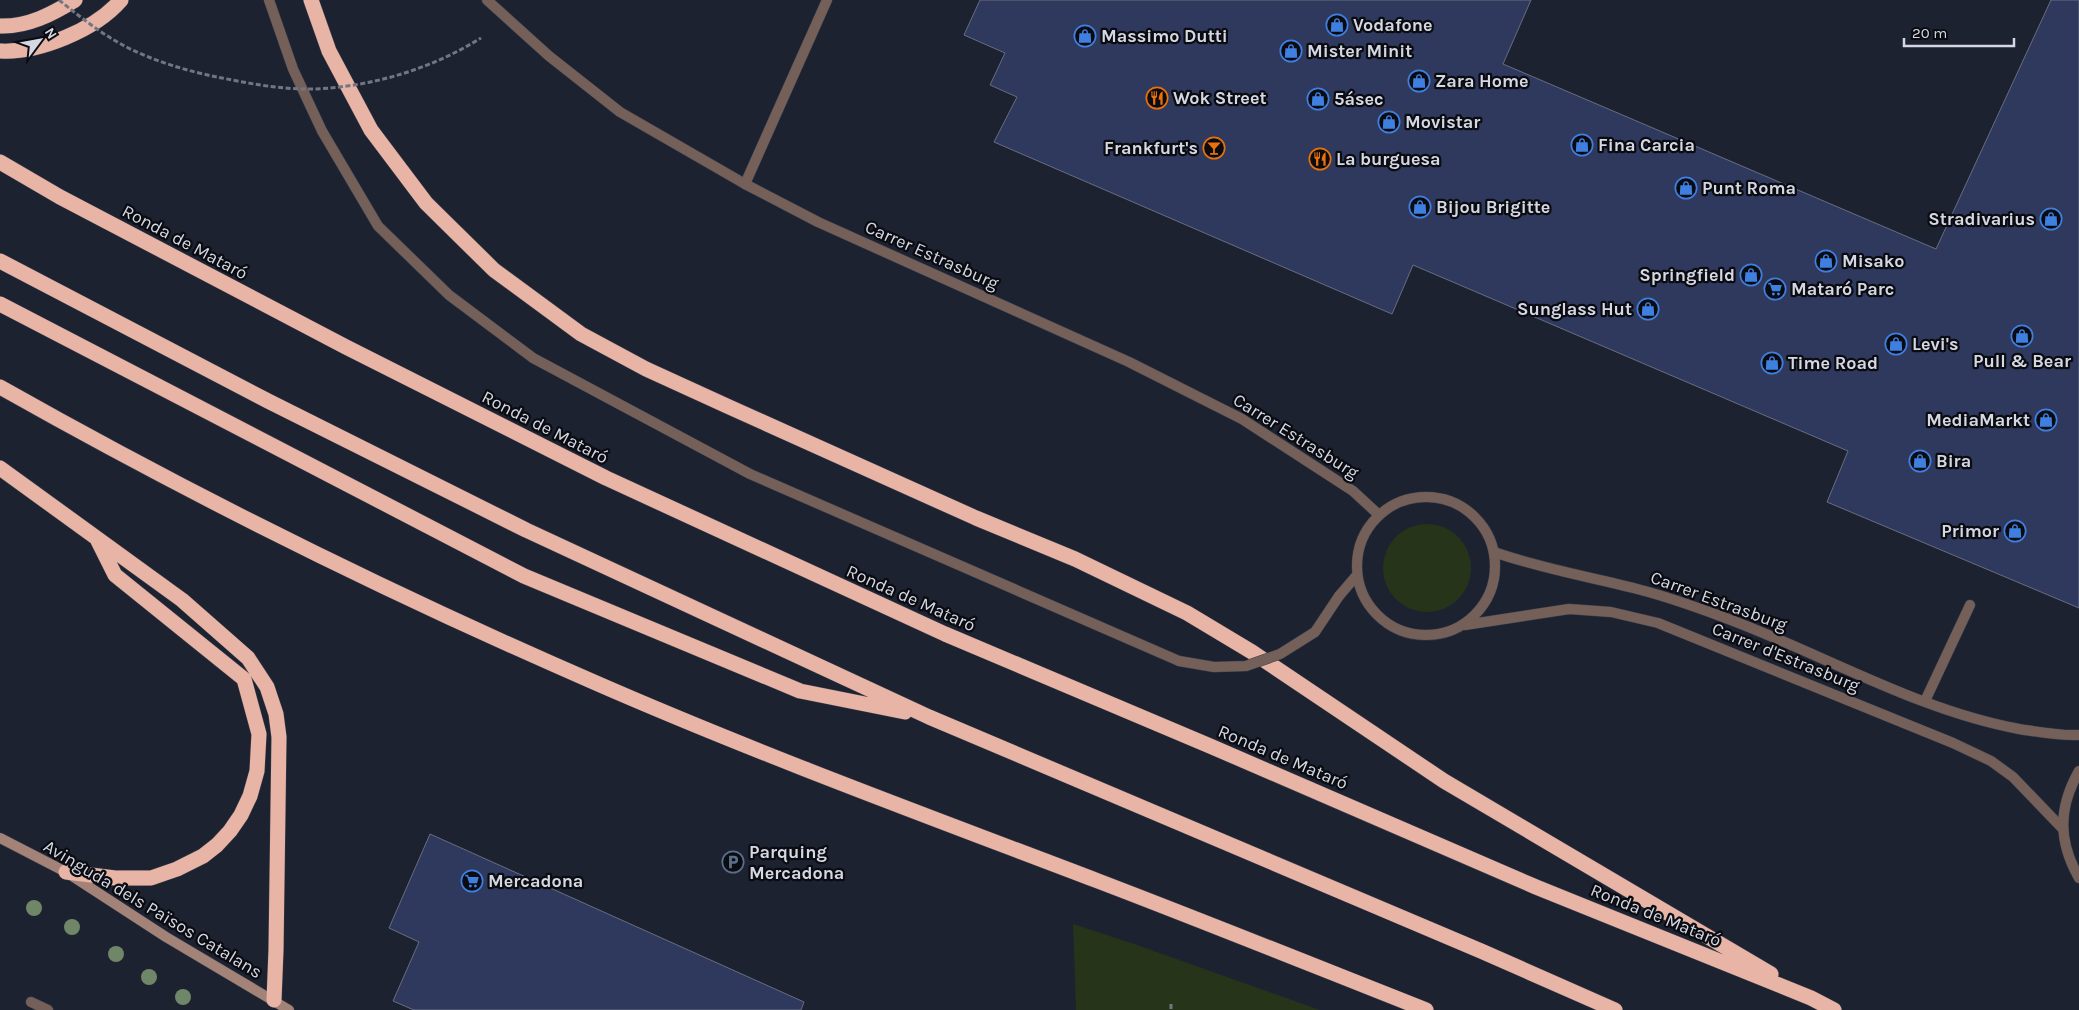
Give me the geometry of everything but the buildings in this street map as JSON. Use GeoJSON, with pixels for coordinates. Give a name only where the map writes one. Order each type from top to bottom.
{"type":"FeatureCollection","features":[{"type":"Feature","properties":{"kind":"highway"},"geometry":{"type":"LineString","coordinates":[[0,26],[32,22],[51,14],[75,0]]}},
{"type":"Feature","properties":{"kind":"highway"},"geometry":{"type":"LineString","coordinates":[[0,51],[24,50],[75,34],[104,15],[121,0]]}},
{"type":"Feature","properties":{"kind":"highway"},"geometry":{"type":"LineString","coordinates":[[311,0],[329,51],[371,130],[426,203],[494,270],[580,334],[646,369],[976,518],[1075,559],[1187,613],[1252,652],[1444,781],[1811,998]]}},
{"type":"Feature","properties":{"kind":"highway","name":"Ronda de Mataró"},"geometry":{"type":"LineString","coordinates":[[0,162],[60,197],[346,347],[624,487],[945,634],[1536,887],[1811,998],[1834,1010]]}},
{"type":"Feature","properties":{"kind":"highway"},"geometry":{"type":"LineString","coordinates":[[0,261],[268,401],[526,530],[929,717],[1472,947],[1615,1010]]}},
{"type":"Feature","properties":{"kind":"highway"},"geometry":{"type":"LineString","coordinates":[[0,304],[524,576],[800,691],[929,717]]}},
{"type":"Feature","properties":{"kind":"highway"},"geometry":{"type":"LineString","coordinates":[[0,387],[202,496],[322,557],[422,605],[596,683],[794,765],[1134,895],[1426,1010]]}},
{"type":"Feature","properties":{"kind":"highway"},"geometry":{"type":"LineString","coordinates":[[0,468],[182,600],[248,658],[267,687],[276,714],[279,737],[274,1000]]}},
{"type":"Feature","properties":{"kind":"highway"},"geometry":{"type":"LineString","coordinates":[[66,872],[115,878],[152,878],[177,869],[203,856],[230,831],[241,815],[250,796],[257,771],[259,734],[244,679],[114,575],[96,538]]}},
{"type":"Feature","properties":{"kind":"street"},"geometry":{"type":"LineString","coordinates":[[269,0],[293,69],[314,113],[378,226],[449,295],[533,358],[750,474],[1179,661],[1214,667],[1246,666],[1280,654],[1315,632],[1339,596],[1357,575]]}},
{"type":"Feature","properties":{"kind":"street","name":"Carrer Estrasburg"},"geometry":{"type":"LineString","coordinates":[[486,0],[549,56],[620,112],[745,184],[818,222],[1129,362],[1242,419],[1353,491],[1379,514]]}},
{"type":"Feature","properties":{"kind":"street"},"geometry":{"type":"LineString","coordinates":[[745,184],[827,0]]}},
{"type":"Feature","properties":{"kind":"street"},"geometry":{"type":"LineString","coordinates":[[1424,497],[1448,500],[1469,512],[1485,530],[1494,552],[1494,580],[1484,605],[1465,625],[1439,635],[1410,635],[1385,623],[1366,602],[1357,575],[1357,558],[1361,542],[1368,527],[1379,514],[1400,502],[1424,497]]}},
{"type":"Feature","properties":{"kind":"street","name":"Carrer Estrasburg"},"geometry":{"type":"LineString","coordinates":[[1494,552],[1527,564],[1642,590],[1723,617],[1925,701]]}},
{"type":"Feature","properties":{"kind":"street"},"geometry":{"type":"LineString","coordinates":[[1970,605],[1925,701],[1999,725],[2039,732],[2079,735]]}},
{"type":"Feature","properties":{"kind":"street","name":"Carrer d'Estrasburg"},"geometry":{"type":"LineString","coordinates":[[1465,625],[1569,609],[1611,612],[1658,623],[1953,742],[1991,761],[2013,776],[2062,828]]}},
{"type":"Feature","properties":{"kind":"street"},"geometry":{"type":"LineString","coordinates":[[2079,771],[2068,790],[2062,828],[2065,847],[2071,865],[2079,878]]}},
{"type":"Feature","properties":{"kind":"street","name":"Avinguda dels Països Catalans"},"geometry":{"type":"LineString","coordinates":[[0,838],[66,872],[166,937],[289,1010]]}},
{"type":"Feature","properties":{"kind":"street"},"geometry":{"type":"LineString","coordinates":[[30,1002],[48,1010]]}},
{"type":"Feature","properties":{"kind":"path"},"geometry":{"type":"LineString","coordinates":[[59,0],[122,45],[172,65],[203,74],[284,88],[315,89],[378,81],[432,64],[481,38]]}},
{"type":"Feature","properties":{"kind":"path"},"geometry":{"type":"LineString","coordinates":[[1171,1004],[1171,1010]]}},
{"type":"Feature","properties":{"kind":"green space"},"geometry":{"type":"Polygon","coordinates":[[[1418,524],[1436,524],[1452,531],[1464,543],[1471,559],[1471,577],[1464,593],[1452,605],[1436,612],[1418,612],[1402,605],[1390,593],[1383,577],[1383,559],[1390,543],[1402,531],[1418,524]]]}},
{"type":"Feature","properties":{"kind":"green space"},"geometry":{"type":"Polygon","coordinates":[[[1073,924],[1134,944],[1320,1010],[1076,1010],[1073,924]]]}},
{"type":"Feature","properties":{"kind":"place","name":"Vodafone"},"geometry":{"type":"Point","coordinates":[1337,25]}},
{"type":"Feature","properties":{"kind":"place","name":"Massimo Dutti"},"geometry":{"type":"Point","coordinates":[1085,36]}},
{"type":"Feature","properties":{"kind":"place","name":"Mister Minit"},"geometry":{"type":"Point","coordinates":[1291,51]}},
{"type":"Feature","properties":{"kind":"place","name":"Zara Home"},"geometry":{"type":"Point","coordinates":[1419,81]}},
{"type":"Feature","properties":{"kind":"place","name":"Wok Street"},"geometry":{"type":"Point","coordinates":[1157,98]}},
{"type":"Feature","properties":{"kind":"place","name":"5ásec"},"geometry":{"type":"Point","coordinates":[1318,99]}},
{"type":"Feature","properties":{"kind":"place","name":"Movistar"},"geometry":{"type":"Point","coordinates":[1389,122]}},
{"type":"Feature","properties":{"kind":"place","name":"Fina Carcia"},"geometry":{"type":"Point","coordinates":[1582,145]}},
{"type":"Feature","properties":{"kind":"place","name":"Frankfurt's"},"geometry":{"type":"Point","coordinates":[1214,148]}},
{"type":"Feature","properties":{"kind":"place","name":"La burguesa"},"geometry":{"type":"Point","coordinates":[1320,159]}},
{"type":"Feature","properties":{"kind":"place","name":"Punt Roma"},"geometry":{"type":"Point","coordinates":[1686,188]}},
{"type":"Feature","properties":{"kind":"place","name":"Bijou Brigitte"},"geometry":{"type":"Point","coordinates":[1420,207]}},
{"type":"Feature","properties":{"kind":"place","name":"Stradivarius"},"geometry":{"type":"Point","coordinates":[2051,219]}},
{"type":"Feature","properties":{"kind":"place","name":"Misako"},"geometry":{"type":"Point","coordinates":[1826,261]}},
{"type":"Feature","properties":{"kind":"place","name":"Springfield"},"geometry":{"type":"Point","coordinates":[1751,275]}},
{"type":"Feature","properties":{"kind":"place","name":"Mataró Parc"},"geometry":{"type":"Point","coordinates":[1775,289]}},
{"type":"Feature","properties":{"kind":"place","name":"Sunglass Hut"},"geometry":{"type":"Point","coordinates":[1648,309]}},
{"type":"Feature","properties":{"kind":"place","name":"Pull & Bear"},"geometry":{"type":"Point","coordinates":[2022,336]}},
{"type":"Feature","properties":{"kind":"place","name":"Levi's"},"geometry":{"type":"Point","coordinates":[1896,344]}},
{"type":"Feature","properties":{"kind":"place","name":"Time Road"},"geometry":{"type":"Point","coordinates":[1772,363]}},
{"type":"Feature","properties":{"kind":"place","name":"MediaMarkt"},"geometry":{"type":"Point","coordinates":[2046,420]}},
{"type":"Feature","properties":{"kind":"place","name":"Bira"},"geometry":{"type":"Point","coordinates":[1920,461]}},
{"type":"Feature","properties":{"kind":"place","name":"Primor"},"geometry":{"type":"Point","coordinates":[2015,531]}},
{"type":"Feature","properties":{"kind":"place","name":"Parquing Mercadona"},"geometry":{"type":"Point","coordinates":[733,862]}},
{"type":"Feature","properties":{"kind":"place","name":"Mercadona"},"geometry":{"type":"Point","coordinates":[472,881]}}]}
